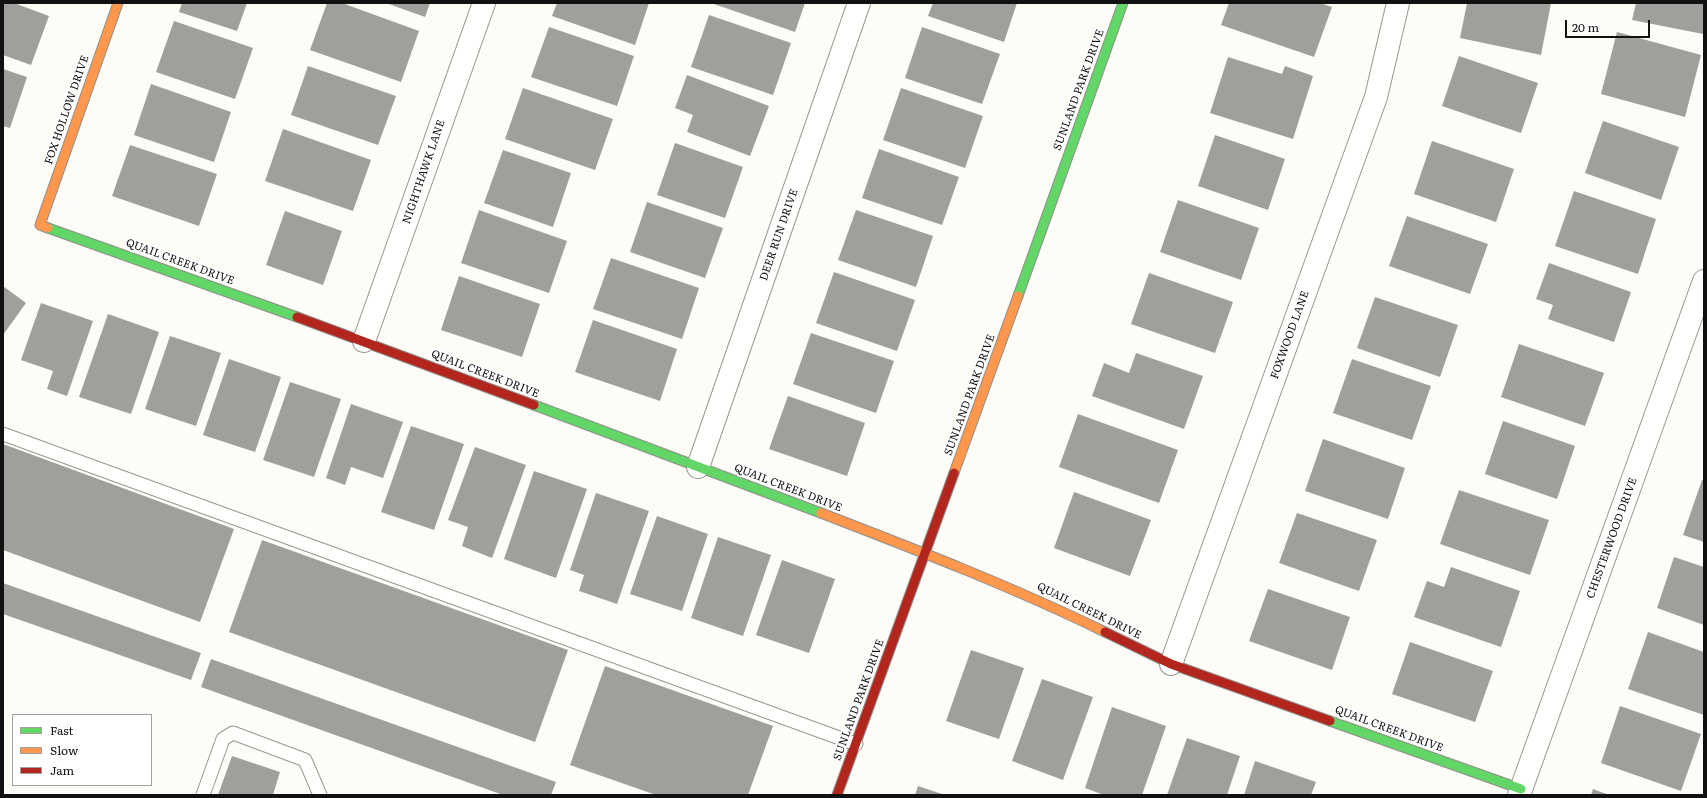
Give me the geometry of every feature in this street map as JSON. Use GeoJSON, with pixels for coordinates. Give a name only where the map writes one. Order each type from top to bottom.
{"type":"FeatureCollection","features":[{"type":"Feature","properties":{"kind":"street","name":"FOX HOLLOW DRIVE"},"geometry":{"type":"LineString","coordinates":[[40,225],[118,3]]}},
{"type":"Feature","properties":{"kind":"street","name":"NIGHTHAWK LANE"},"geometry":{"type":"LineString","coordinates":[[364,341],[484,3]]}},
{"type":"Feature","properties":{"kind":"street","name":"DEER RUN DRIVE"},"geometry":{"type":"LineString","coordinates":[[698,467],[859,3]]}},
{"type":"Feature","properties":{"kind":"street","name":"SUNLAND PARK DRIVE"},"geometry":{"type":"LineString","coordinates":[[837,795],[926,553],[1123,3]]}},
{"type":"Feature","properties":{"kind":"street","name":"FOXWOOD LANE"},"geometry":{"type":"LineString","coordinates":[[1171,664],[1376,97],[1398,3]]}},
{"type":"Feature","properties":{"kind":"street","name":"QUAIL CREEK DRIVE"},"geometry":{"type":"LineString","coordinates":[[40,225],[364,341],[926,553],[1048,604],[1171,664],[1520,792]]}},
{"type":"Feature","properties":{"kind":"street","name":"CHESTERWOOD DRIVE"},"geometry":{"type":"LineString","coordinates":[[1520,792],[1704,281]]}},
{"type":"Feature","properties":{"kind":"lane"},"geometry":{"type":"LineString","coordinates":[[3,434],[856,744]]}},
{"type":"Feature","properties":{"kind":"lane"},"geometry":{"type":"LineString","coordinates":[[203,795],[223,739],[233,733],[305,760],[320,795]]}},
{"type":"Feature","properties":{"kind":"building"},"geometry":{"type":"Polygon","coordinates":[[[3,3],[14,3],[49,16],[31,65],[3,55],[3,3]]]}},
{"type":"Feature","properties":{"kind":"building"},"geometry":{"type":"Polygon","coordinates":[[[182,3],[247,3],[237,31],[179,12],[182,3]]]}},
{"type":"Feature","properties":{"kind":"building"},"geometry":{"type":"Polygon","coordinates":[[[327,3],[342,3],[419,31],[401,82],[310,50],[327,3]]]}},
{"type":"Feature","properties":{"kind":"building"},"geometry":{"type":"Polygon","coordinates":[[[386,3],[430,3],[425,17],[386,3]]]}},
{"type":"Feature","properties":{"kind":"building"},"geometry":{"type":"Polygon","coordinates":[[[557,3],[649,3],[635,45],[552,16],[557,3]]]}},
{"type":"Feature","properties":{"kind":"building"},"geometry":{"type":"Polygon","coordinates":[[[711,3],[805,3],[795,32],[711,3]]]}},
{"type":"Feature","properties":{"kind":"building"},"geometry":{"type":"Polygon","coordinates":[[[933,3],[1017,3],[1004,42],[928,16],[933,3]]]}},
{"type":"Feature","properties":{"kind":"building"},"geometry":{"type":"Polygon","coordinates":[[[1229,3],[1320,3],[1332,7],[1314,57],[1221,25],[1229,3]]]}},
{"type":"Feature","properties":{"kind":"building"},"geometry":{"type":"Polygon","coordinates":[[[1467,3],[1551,3],[1541,55],[1460,38],[1467,3]]]}},
{"type":"Feature","properties":{"kind":"building"},"geometry":{"type":"Polygon","coordinates":[[[1636,3],[1704,3],[1703,34],[1632,20],[1636,3]]]}},
{"type":"Feature","properties":{"kind":"building"},"geometry":{"type":"Polygon","coordinates":[[[709,15],[791,43],[773,95],[691,67],[709,15]]]}},
{"type":"Feature","properties":{"kind":"building"},"geometry":{"type":"Polygon","coordinates":[[[174,21],[253,48],[235,99],[156,72],[174,21]]]}},
{"type":"Feature","properties":{"kind":"building"},"geometry":{"type":"Polygon","coordinates":[[[549,27],[634,56],[617,106],[531,77],[549,27]]]}},
{"type":"Feature","properties":{"kind":"building"},"geometry":{"type":"Polygon","coordinates":[[[922,27],[1000,54],[982,104],[905,78],[922,27]]]}},
{"type":"Feature","properties":{"kind":"building"},"geometry":{"type":"Polygon","coordinates":[[[1617,32],[1701,55],[1685,117],[1601,94],[1617,32]]]}},
{"type":"Feature","properties":{"kind":"building"},"geometry":{"type":"Polygon","coordinates":[[[1459,56],[1538,83],[1521,133],[1442,106],[1459,56]]]}},
{"type":"Feature","properties":{"kind":"building"},"geometry":{"type":"Polygon","coordinates":[[[1228,57],[1282,74],[1285,66],[1313,76],[1293,139],[1210,113],[1228,57]]]}},
{"type":"Feature","properties":{"kind":"building"},"geometry":{"type":"Polygon","coordinates":[[[308,66],[396,96],[378,145],[291,115],[308,66]]]}},
{"type":"Feature","properties":{"kind":"building"},"geometry":{"type":"Polygon","coordinates":[[[3,69],[27,77],[10,128],[3,126],[3,69]]]}},
{"type":"Feature","properties":{"kind":"building"},"geometry":{"type":"Polygon","coordinates":[[[687,75],[769,106],[750,156],[687,132],[693,115],[675,108],[687,75]]]}},
{"type":"Feature","properties":{"kind":"building"},"geometry":{"type":"Polygon","coordinates":[[[151,84],[231,112],[214,162],[134,135],[151,84]]]}},
{"type":"Feature","properties":{"kind":"building"},"geometry":{"type":"Polygon","coordinates":[[[523,88],[613,119],[595,170],[505,139],[523,88]]]}},
{"type":"Feature","properties":{"kind":"building"},"geometry":{"type":"Polygon","coordinates":[[[901,88],[983,116],[965,168],[883,140],[901,88]]]}},
{"type":"Feature","properties":{"kind":"building"},"geometry":{"type":"Polygon","coordinates":[[[1603,121],[1679,147],[1661,200],[1585,173],[1603,121]]]}},
{"type":"Feature","properties":{"kind":"building"},"geometry":{"type":"Polygon","coordinates":[[[283,129],[371,160],[353,211],[265,181],[283,129]]]}},
{"type":"Feature","properties":{"kind":"building"},"geometry":{"type":"Polygon","coordinates":[[[1215,135],[1285,159],[1268,210],[1198,186],[1215,135]]]}},
{"type":"Feature","properties":{"kind":"building"},"geometry":{"type":"Polygon","coordinates":[[[1432,141],[1514,169],[1496,222],[1414,194],[1432,141]]]}},
{"type":"Feature","properties":{"kind":"building"},"geometry":{"type":"Polygon","coordinates":[[[675,143],[743,167],[725,218],[657,195],[675,143]]]}},
{"type":"Feature","properties":{"kind":"building"},"geometry":{"type":"Polygon","coordinates":[[[130,145],[217,174],[199,226],[112,196],[130,145]]]}},
{"type":"Feature","properties":{"kind":"building"},"geometry":{"type":"Polygon","coordinates":[[[879,149],[959,177],[942,225],[862,198],[879,149]]]}},
{"type":"Feature","properties":{"kind":"building"},"geometry":{"type":"Polygon","coordinates":[[[503,150],[571,173],[553,227],[484,203],[503,150]]]}},
{"type":"Feature","properties":{"kind":"building"},"geometry":{"type":"Polygon","coordinates":[[[1574,191],[1656,219],[1638,274],[1555,246],[1574,191]]]}},
{"type":"Feature","properties":{"kind":"building"},"geometry":{"type":"Polygon","coordinates":[[[1178,200],[1259,228],[1241,280],[1160,252],[1178,200]]]}},
{"type":"Feature","properties":{"kind":"building"},"geometry":{"type":"Polygon","coordinates":[[[647,202],[723,228],[705,278],[630,252],[647,202]]]}},
{"type":"Feature","properties":{"kind":"building"},"geometry":{"type":"Polygon","coordinates":[[[479,210],[567,241],[549,293],[461,263],[479,210]]]}},
{"type":"Feature","properties":{"kind":"building"},"geometry":{"type":"Polygon","coordinates":[[[856,210],[933,236],[916,287],[838,260],[856,210]]]}},
{"type":"Feature","properties":{"kind":"building"},"geometry":{"type":"Polygon","coordinates":[[[285,211],[342,231],[323,285],[266,265],[285,211]]]}},
{"type":"Feature","properties":{"kind":"building"},"geometry":{"type":"Polygon","coordinates":[[[1407,216],[1488,244],[1470,294],[1389,266],[1407,216]]]}},
{"type":"Feature","properties":{"kind":"building"},"geometry":{"type":"Polygon","coordinates":[[[611,258],[699,288],[682,339],[593,309],[611,258]]]}},
{"type":"Feature","properties":{"kind":"building"},"geometry":{"type":"Polygon","coordinates":[[[1549,263],[1631,292],[1614,342],[1548,319],[1553,305],[1536,299],[1549,263]]]}},
{"type":"Feature","properties":{"kind":"building"},"geometry":{"type":"Polygon","coordinates":[[[834,272],[915,300],[897,351],[816,323],[834,272]]]}},
{"type":"Feature","properties":{"kind":"building"},"geometry":{"type":"Polygon","coordinates":[[[1149,273],[1233,302],[1215,353],[1131,324],[1149,273]]]}},
{"type":"Feature","properties":{"kind":"building"},"geometry":{"type":"Polygon","coordinates":[[[459,276],[540,304],[522,357],[441,330],[459,276]]]}},
{"type":"Feature","properties":{"kind":"building"},"geometry":{"type":"Polygon","coordinates":[[[3,286],[26,303],[3,335],[3,286]]]}},
{"type":"Feature","properties":{"kind":"building"},"geometry":{"type":"Polygon","coordinates":[[[1375,297],[1458,325],[1440,377],[1357,348],[1375,297]]]}},
{"type":"Feature","properties":{"kind":"building"},"geometry":{"type":"Polygon","coordinates":[[[41,303],[93,321],[67,396],[47,389],[53,371],[21,360],[41,303]]]}},
{"type":"Feature","properties":{"kind":"building"},"geometry":{"type":"Polygon","coordinates":[[[108,314],[159,332],[131,414],[79,397],[108,314]]]}},
{"type":"Feature","properties":{"kind":"building"},"geometry":{"type":"Polygon","coordinates":[[[593,320],[677,349],[660,401],[575,372],[593,320]]]}},
{"type":"Feature","properties":{"kind":"building"},"geometry":{"type":"Polygon","coordinates":[[[811,333],[894,361],[876,413],[793,384],[811,333]]]}},
{"type":"Feature","properties":{"kind":"building"},"geometry":{"type":"Polygon","coordinates":[[[170,336],[221,353],[196,426],[145,409],[170,336]]]}},
{"type":"Feature","properties":{"kind":"building"},"geometry":{"type":"Polygon","coordinates":[[[1519,344],[1604,373],[1585,426],[1501,397],[1519,344]]]}},
{"type":"Feature","properties":{"kind":"building"},"geometry":{"type":"Polygon","coordinates":[[[1136,353],[1203,376],[1184,429],[1092,396],[1104,363],[1129,373],[1136,353]]]}},
{"type":"Feature","properties":{"kind":"building"},"geometry":{"type":"Polygon","coordinates":[[[229,359],[281,377],[255,452],[203,435],[229,359]]]}},
{"type":"Feature","properties":{"kind":"building"},"geometry":{"type":"Polygon","coordinates":[[[1352,359],[1431,386],[1412,440],[1333,413],[1352,359]]]}},
{"type":"Feature","properties":{"kind":"building"},"geometry":{"type":"Polygon","coordinates":[[[290,382],[341,399],[314,477],[263,460],[290,382]]]}},
{"type":"Feature","properties":{"kind":"building"},"geometry":{"type":"Polygon","coordinates":[[[788,396],[865,423],[847,476],[769,449],[788,396]]]}},
{"type":"Feature","properties":{"kind":"building"},"geometry":{"type":"Polygon","coordinates":[[[351,404],[403,422],[383,478],[351,467],[345,485],[326,478],[351,404]]]}},
{"type":"Feature","properties":{"kind":"building"},"geometry":{"type":"Polygon","coordinates":[[[1078,414],[1178,450],[1159,503],[1059,467],[1078,414]]]}},
{"type":"Feature","properties":{"kind":"building"},"geometry":{"type":"Polygon","coordinates":[[[1503,421],[1575,446],[1557,499],[1485,474],[1503,421]]]}},
{"type":"Feature","properties":{"kind":"building"},"geometry":{"type":"Polygon","coordinates":[[[411,426],[464,444],[434,530],[381,512],[411,426]]]}},
{"type":"Feature","properties":{"kind":"building"},"geometry":{"type":"Polygon","coordinates":[[[1323,439],[1405,468],[1388,519],[1305,491],[1323,439]]]}},
{"type":"Feature","properties":{"kind":"building"},"geometry":{"type":"Polygon","coordinates":[[[3,444],[234,529],[200,622],[3,550],[3,444]]]}},
{"type":"Feature","properties":{"kind":"building"},"geometry":{"type":"Polygon","coordinates":[[[475,447],[526,465],[492,558],[462,546],[468,527],[448,520],[475,447]]]}},
{"type":"Feature","properties":{"kind":"building"},"geometry":{"type":"Polygon","coordinates":[[[534,471],[587,489],[556,578],[504,559],[534,471]]]}},
{"type":"Feature","properties":{"kind":"building"},"geometry":{"type":"Polygon","coordinates":[[[1702,480],[1704,481],[1704,542],[1683,535],[1702,480]]]}},
{"type":"Feature","properties":{"kind":"building"},"geometry":{"type":"Polygon","coordinates":[[[1459,490],[1549,520],[1530,575],[1440,544],[1459,490]]]}},
{"type":"Feature","properties":{"kind":"building"},"geometry":{"type":"Polygon","coordinates":[[[1074,492],[1151,520],[1130,576],[1054,548],[1074,492]]]}},
{"type":"Feature","properties":{"kind":"building"},"geometry":{"type":"Polygon","coordinates":[[[596,493],[649,511],[617,604],[579,591],[584,575],[570,570],[596,493]]]}},
{"type":"Feature","properties":{"kind":"building"},"geometry":{"type":"Polygon","coordinates":[[[1297,513],[1377,540],[1359,591],[1279,563],[1297,513]]]}},
{"type":"Feature","properties":{"kind":"building"},"geometry":{"type":"Polygon","coordinates":[[[657,516],[708,534],[682,611],[630,594],[657,516]]]}},
{"type":"Feature","properties":{"kind":"building"},"geometry":{"type":"Polygon","coordinates":[[[718,537],[771,555],[743,636],[691,618],[718,537]]]}},
{"type":"Feature","properties":{"kind":"building"},"geometry":{"type":"Polygon","coordinates":[[[262,540],[568,650],[535,742],[229,632],[262,540]]]}},
{"type":"Feature","properties":{"kind":"building"},"geometry":{"type":"Polygon","coordinates":[[[1674,557],[1704,567],[1704,625],[1657,608],[1674,557]]]}},
{"type":"Feature","properties":{"kind":"building"},"geometry":{"type":"Polygon","coordinates":[[[782,560],[835,579],[809,653],[756,635],[782,560]]]}},
{"type":"Feature","properties":{"kind":"building"},"geometry":{"type":"Polygon","coordinates":[[[1451,567],[1520,591],[1501,647],[1414,617],[1427,581],[1444,587],[1451,567]]]}},
{"type":"Feature","properties":{"kind":"building"},"geometry":{"type":"Polygon","coordinates":[[[3,583],[201,653],[191,680],[3,614],[3,583]]]}},
{"type":"Feature","properties":{"kind":"building"},"geometry":{"type":"Polygon","coordinates":[[[1268,589],[1350,617],[1332,670],[1249,641],[1268,589]]]}},
{"type":"Feature","properties":{"kind":"building"},"geometry":{"type":"Polygon","coordinates":[[[1648,632],[1704,652],[1704,715],[1628,689],[1648,632]]]}},
{"type":"Feature","properties":{"kind":"building"},"geometry":{"type":"Polygon","coordinates":[[[1410,642],[1493,671],[1475,722],[1392,694],[1410,642]]]}},
{"type":"Feature","properties":{"kind":"building"},"geometry":{"type":"Polygon","coordinates":[[[971,650],[1024,668],[999,739],[946,721],[971,650]]]}},
{"type":"Feature","properties":{"kind":"building"},"geometry":{"type":"Polygon","coordinates":[[[211,659],[556,782],[551,795],[503,795],[201,687],[211,659]]]}},
{"type":"Feature","properties":{"kind":"building"},"geometry":{"type":"Polygon","coordinates":[[[605,666],[773,726],[748,795],[656,795],[570,765],[605,666]]]}},
{"type":"Feature","properties":{"kind":"building"},"geometry":{"type":"Polygon","coordinates":[[[1042,679],[1093,697],[1063,780],[1012,761],[1042,679]]]}},
{"type":"Feature","properties":{"kind":"building"},"geometry":{"type":"Polygon","coordinates":[[[1620,706],[1701,734],[1681,791],[1601,763],[1620,706]]]}},
{"type":"Feature","properties":{"kind":"building"},"geometry":{"type":"Polygon","coordinates":[[[1112,707],[1166,726],[1142,795],[1104,795],[1085,788],[1112,707]]]}},
{"type":"Feature","properties":{"kind":"building"},"geometry":{"type":"Polygon","coordinates":[[[1187,738],[1240,756],[1227,795],[1167,795],[1187,738]]]}},
{"type":"Feature","properties":{"kind":"building"},"geometry":{"type":"Polygon","coordinates":[[[232,756],[280,772],[273,795],[218,795],[232,756]]]}},
{"type":"Feature","properties":{"kind":"building"},"geometry":{"type":"Polygon","coordinates":[[[1255,761],[1316,782],[1311,795],[1244,795],[1255,761]]]}},
{"type":"Feature","properties":{"kind":"building"},"geometry":{"type":"Polygon","coordinates":[[[918,786],[945,795],[915,795],[918,786]]]}},
{"type":"Feature","properties":{"kind":"building"},"geometry":{"type":"Polygon","coordinates":[[[1593,789],[1609,795],[1591,795],[1593,789]]]}},
{"type":"Feature","properties":{"kind":"traffic: fast"},"geometry":{"type":"LineString","coordinates":[[1018,296],[1123,3]]}},
{"type":"Feature","properties":{"kind":"traffic: fast"},"geometry":{"type":"LineString","coordinates":[[48,228],[297,317]]}},
{"type":"Feature","properties":{"kind":"traffic: fast"},"geometry":{"type":"LineString","coordinates":[[534,405],[821,513]]}},
{"type":"Feature","properties":{"kind":"traffic: fast"},"geometry":{"type":"LineString","coordinates":[[1330,721],[1521,789]]}},
{"type":"Feature","properties":{"kind":"traffic: slow"},"geometry":{"type":"LineString","coordinates":[[48,228],[40,225],[118,3]]}},
{"type":"Feature","properties":{"kind":"traffic: slow"},"geometry":{"type":"LineString","coordinates":[[954,473],[1018,296]]}},
{"type":"Feature","properties":{"kind":"traffic: slow"},"geometry":{"type":"LineString","coordinates":[[821,513],[1000,584],[1105,632]]}},
{"type":"Feature","properties":{"kind":"traffic: jam"},"geometry":{"type":"LineString","coordinates":[[297,317],[534,405]]}},
{"type":"Feature","properties":{"kind":"traffic: jam"},"geometry":{"type":"LineString","coordinates":[[837,795],[954,473]]}},
{"type":"Feature","properties":{"kind":"traffic: jam"},"geometry":{"type":"LineString","coordinates":[[1105,632],[1171,664],[1330,721]]}}]}
